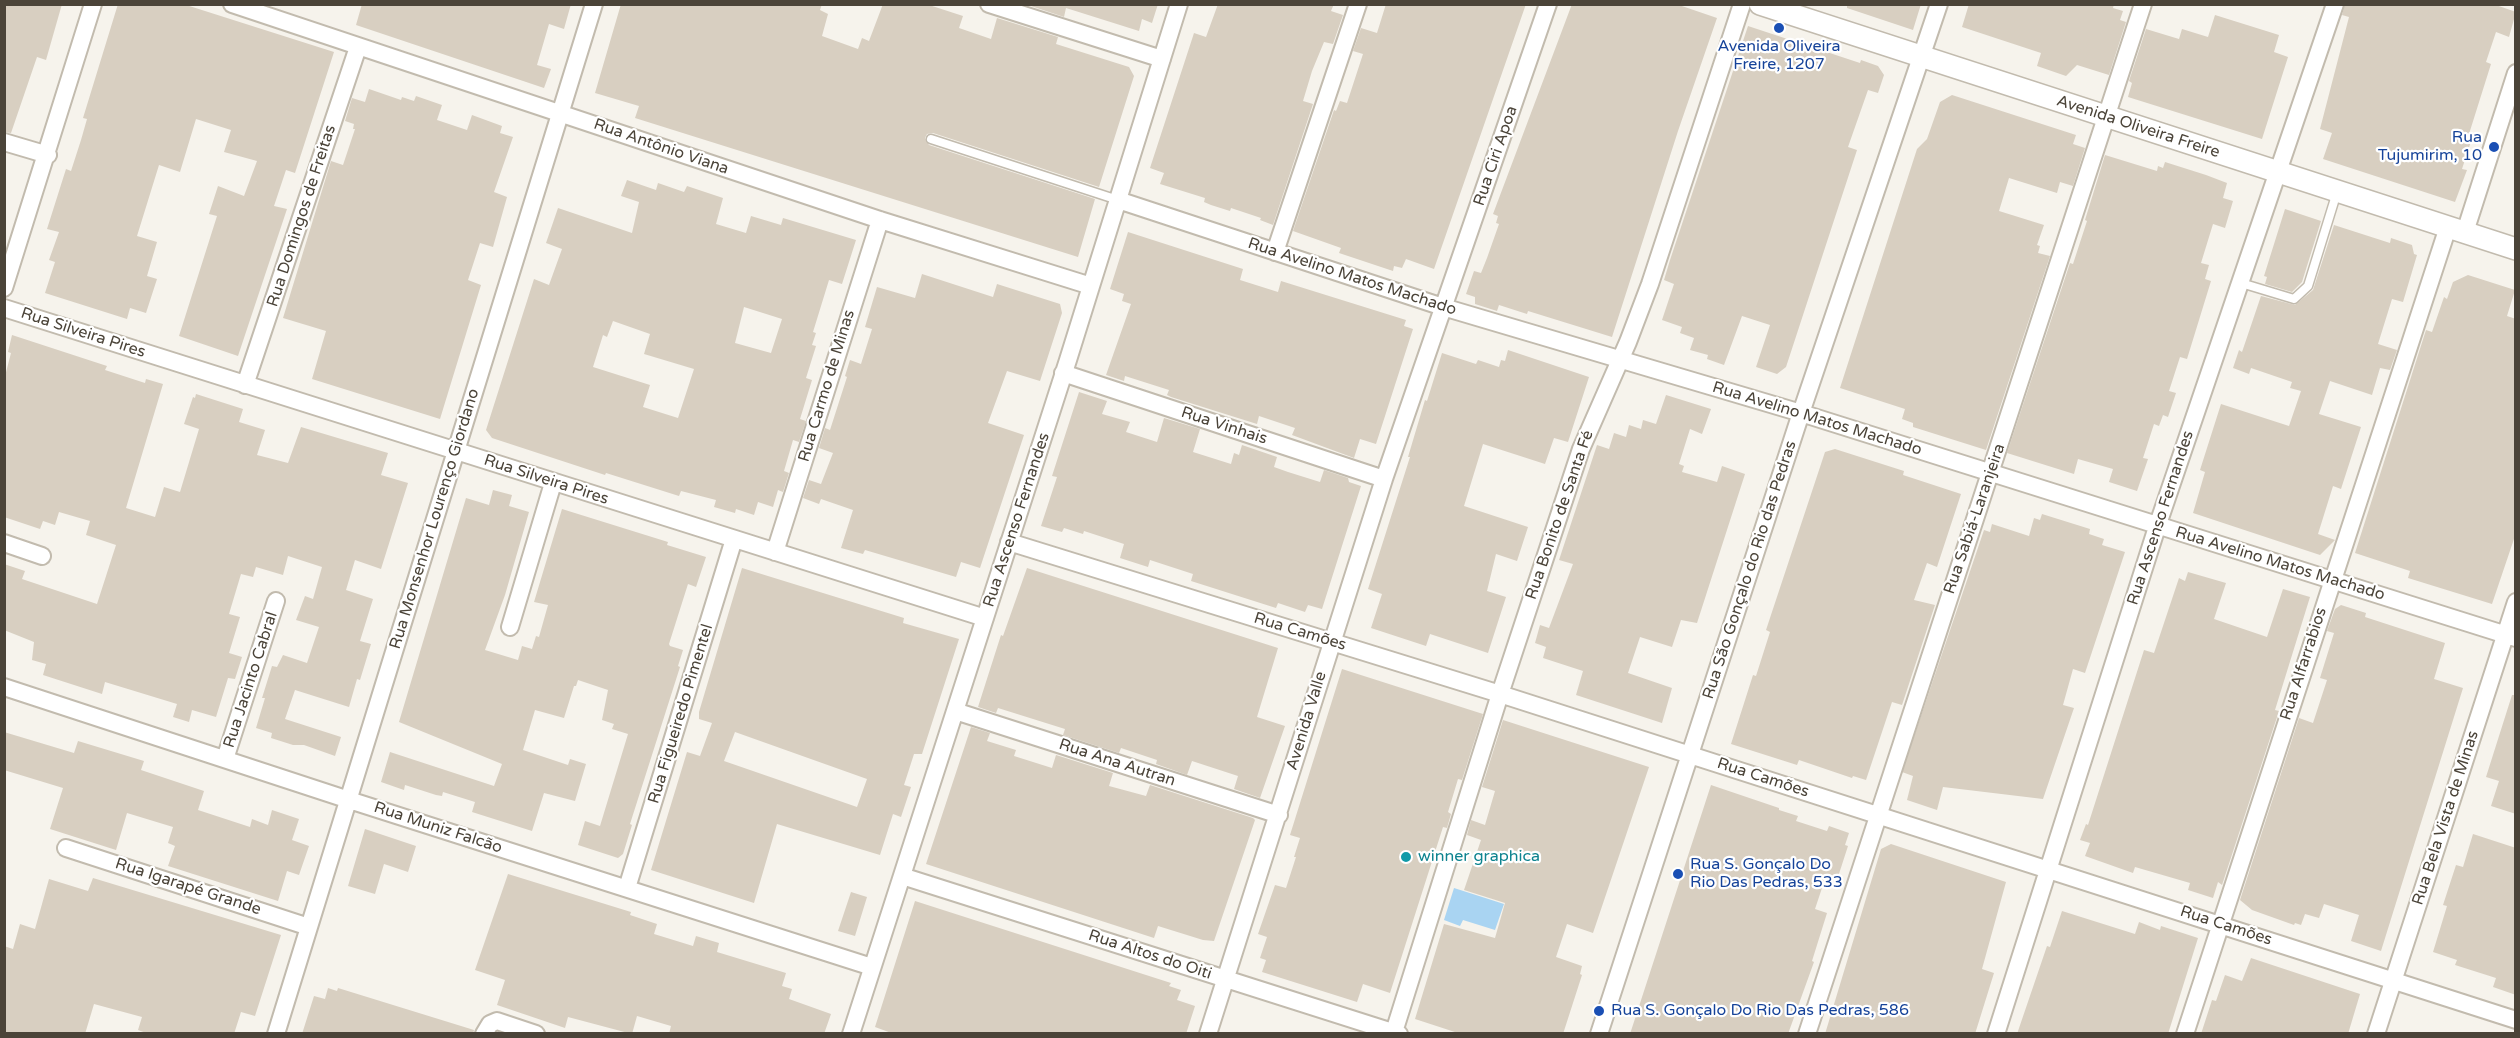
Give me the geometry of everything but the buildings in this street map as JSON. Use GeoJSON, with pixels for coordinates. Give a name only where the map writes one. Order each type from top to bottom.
{"type":"FeatureCollection","features":[{"type":"Feature","properties":{"kind":"street"},"geometry":{"type":"LineString","coordinates":[[4,288],[48,155],[93,4]]}},
{"type":"Feature","properties":{"kind":"street","name":"Rua Antônio Viana"},"geometry":{"type":"LineString","coordinates":[[232,4],[879,220],[1091,286]]}},
{"type":"Feature","properties":{"kind":"street","name":"Rua Monsenhor Lourenço Giordano"},"geometry":{"type":"LineString","coordinates":[[276,1034],[594,4]]}},
{"type":"Feature","properties":{"kind":"street"},"geometry":{"type":"LineString","coordinates":[[989,4],[1162,59]]}},
{"type":"Feature","properties":{"kind":"street","name":"Rua Ascenso Fernandes"},"geometry":{"type":"LineString","coordinates":[[851,1034],[1064,373],[1179,4]]}},
{"type":"Feature","properties":{"kind":"street"},"geometry":{"type":"LineString","coordinates":[[1275,252],[1358,4]]}},
{"type":"Feature","properties":{"kind":"street","name":"Rua Ciri Apoa"},"geometry":{"type":"LineString","coordinates":[[1443,307],[1548,4]]}},
{"type":"Feature","properties":{"kind":"street","name":"Rua Bonito de Santa Fé"},"geometry":{"type":"LineString","coordinates":[[1396,1033],[1500,694],[1581,449],[1650,284],[1742,4]]}},
{"type":"Feature","properties":{"kind":"street","name":"Avenida Oliveira Freire"},"geometry":{"type":"LineString","coordinates":[[1760,4],[2516,249]]}},
{"type":"Feature","properties":{"kind":"street","name":"Rua São Gonçalo do Rio das Pedras"},"geometry":{"type":"LineString","coordinates":[[1599,1034],[1801,413],[1939,4]]}},
{"type":"Feature","properties":{"kind":"street","name":"Rua Sabiá-Laranjeira"},"geometry":{"type":"LineString","coordinates":[[1807,1034],[2143,4]]}},
{"type":"Feature","properties":{"kind":"street","name":"Rua Ascenso Fernandes"},"geometry":{"type":"LineString","coordinates":[[1996,1034],[2157,526],[2279,174],[2335,4]]}},
{"type":"Feature","properties":{"kind":"street","name":"Rua Domingos de Freitas"},"geometry":{"type":"LineString","coordinates":[[245,385],[358,47]]}},
{"type":"Feature","properties":{"kind":"street","name":"Rua Alfarrabios"},"geometry":{"type":"LineString","coordinates":[[2185,1034],[2332,580],[2456,230],[2516,73]]}},
{"type":"Feature","properties":{"kind":"street"},"geometry":{"type":"LineString","coordinates":[[4,142],[48,155]]}},
{"type":"Feature","properties":{"kind":"street","name":"Rua Avelino Matos Machado"},"geometry":{"type":"LineString","coordinates":[[1118,200],[1443,307],[1801,413],[2510,636]]}},
{"type":"Feature","properties":{"kind":"street","name":"Rua Carmo de Minas"},"geometry":{"type":"LineString","coordinates":[[775,552],[879,220]]}},
{"type":"Feature","properties":{"kind":"street","name":"Avenida Valle"},"geometry":{"type":"LineString","coordinates":[[1208,1034],[1384,479],[1443,307]]}},
{"type":"Feature","properties":{"kind":"street","name":"Rua Silveira Pires"},"geometry":{"type":"LineString","coordinates":[[4,308],[985,618]]}},
{"type":"Feature","properties":{"kind":"street","name":"Rua Vinhais"},"geometry":{"type":"LineString","coordinates":[[1064,373],[1384,479]]}},
{"type":"Feature","properties":{"kind":"street"},"geometry":{"type":"LineString","coordinates":[[510,627],[553,483]]}},
{"type":"Feature","properties":{"kind":"street","name":"Rua Figueiredo Pimentel"},"geometry":{"type":"LineString","coordinates":[[627,888],[734,539]]}},
{"type":"Feature","properties":{"kind":"street","name":"Rua Camões"},"geometry":{"type":"LineString","coordinates":[[1009,542],[1500,694],[2516,1020]]}},
{"type":"Feature","properties":{"kind":"street"},"geometry":{"type":"LineString","coordinates":[[4,543],[42,556]]}},
{"type":"Feature","properties":{"kind":"street","name":"Rua Jacinto Cabral"},"geometry":{"type":"LineString","coordinates":[[225,759],[276,601]]}},
{"type":"Feature","properties":{"kind":"street","name":"Rua Bela Vista de Minas"},"geometry":{"type":"LineString","coordinates":[[2376,1034],[2510,636],[2516,602]]}},
{"type":"Feature","properties":{"kind":"street","name":"Rua Muniz Falcão"},"geometry":{"type":"LineString","coordinates":[[4,687],[872,967]]}},
{"type":"Feature","properties":{"kind":"street","name":"Rua Ana Autran"},"geometry":{"type":"LineString","coordinates":[[955,711],[1279,815]]}},
{"type":"Feature","properties":{"kind":"street","name":"Rua Igarapé Grande"},"geometry":{"type":"LineString","coordinates":[[66,848],[309,927]]}},
{"type":"Feature","properties":{"kind":"street","name":"Rua Altos do Oiti"},"geometry":{"type":"LineString","coordinates":[[902,876],[1396,1033]]}},
{"type":"Feature","properties":{"kind":"street"},"geometry":{"type":"LineString","coordinates":[[487,1029],[497,1021],[536,1034]]}},
{"type":"Feature","properties":{"kind":"lane"},"geometry":{"type":"LineString","coordinates":[[931,139],[1118,200]]}},
{"type":"Feature","properties":{"kind":"lane"},"geometry":{"type":"LineString","coordinates":[[2241,283],[2294,299],[2300,295],[2307,286],[2337,192]]}},
{"type":"Feature","properties":{"kind":"water"},"geometry":{"type":"Polygon","coordinates":[[[1454,888],[1504,904],[1495,930],[1463,920],[1460,926],[1444,920],[1454,888]]]}},
{"type":"Feature","properties":{"kind":"place","name":"Avenida Oliveira Freire, 1207"},"geometry":{"type":"Point","coordinates":[1779,28]}},
{"type":"Feature","properties":{"kind":"place","name":"Rua Tujumirim, 10"},"geometry":{"type":"Point","coordinates":[2494,147]}},
{"type":"Feature","properties":{"kind":"place","name":"winner graphica"},"geometry":{"type":"Point","coordinates":[1406,857]}},
{"type":"Feature","properties":{"kind":"place","name":"Rua S. Gonçalo Do Rio Das Pedras, 533"},"geometry":{"type":"Point","coordinates":[1678,874]}},
{"type":"Feature","properties":{"kind":"place","name":"Rua S. Gonçalo Do Rio Das Pedras, 586"},"geometry":{"type":"Point","coordinates":[1599,1011]}}]}
